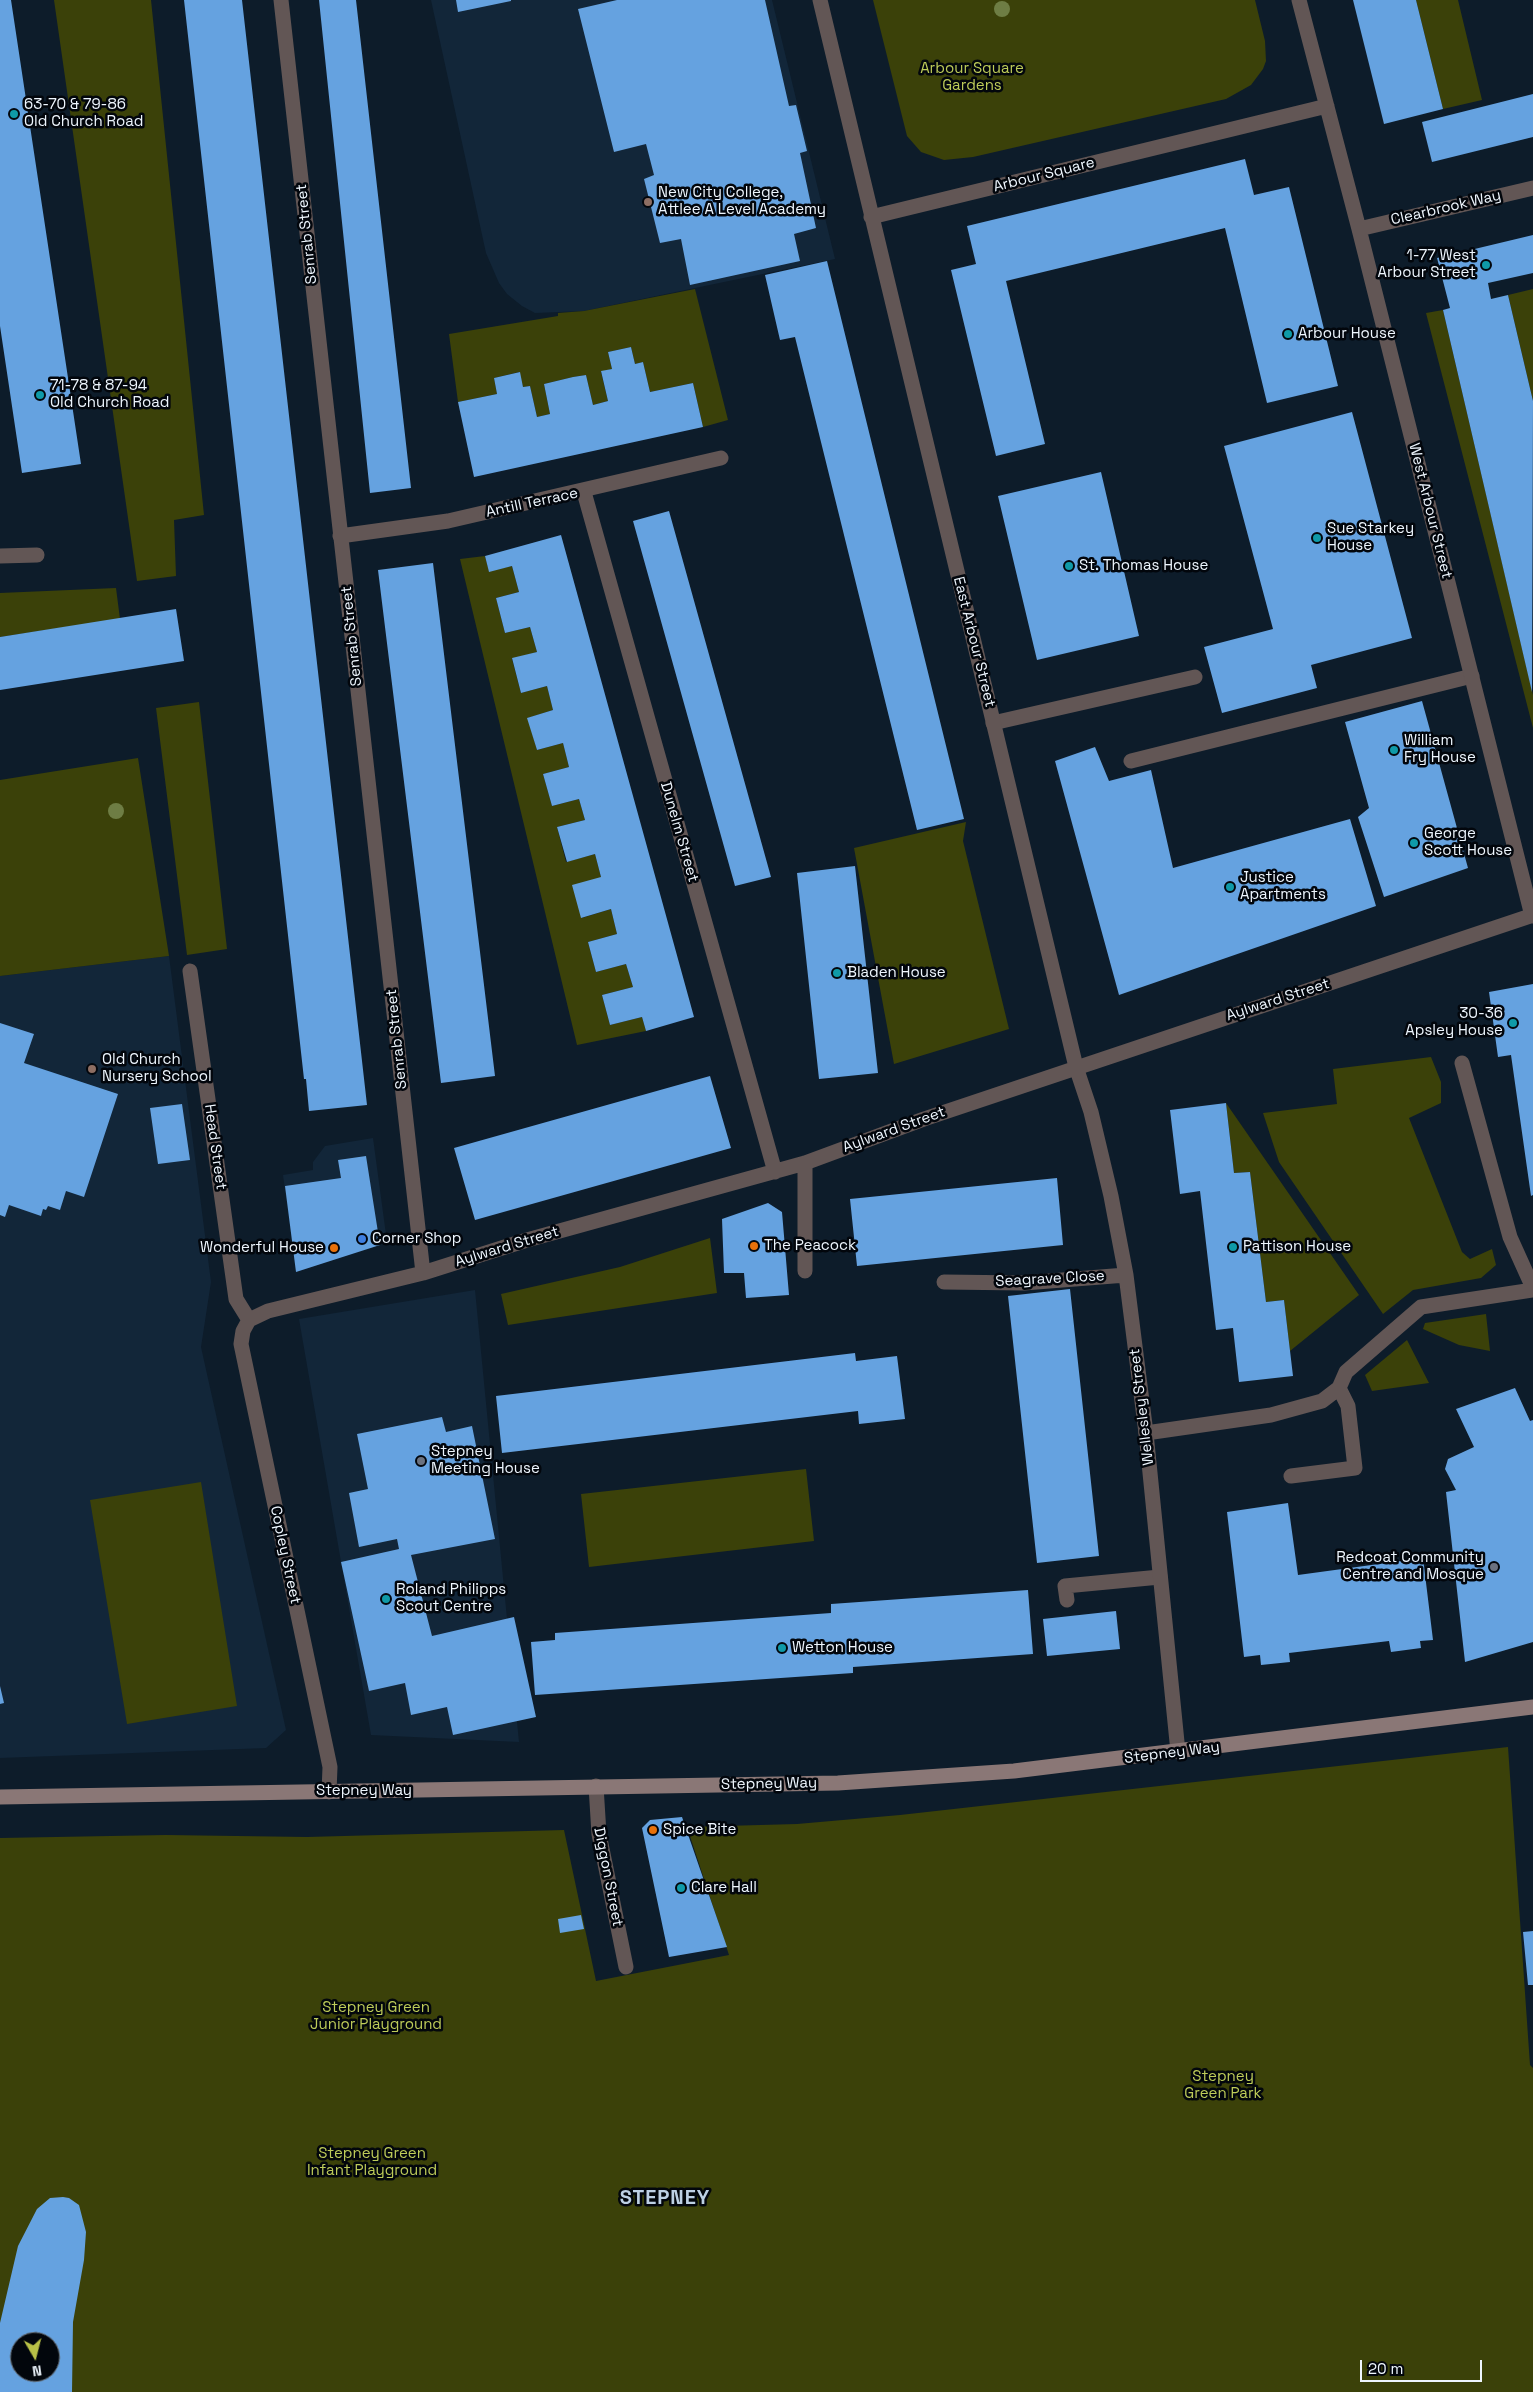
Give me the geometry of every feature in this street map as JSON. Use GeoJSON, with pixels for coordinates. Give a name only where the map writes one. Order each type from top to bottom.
{"type":"FeatureCollection","features":[{"type":"Feature","properties":{"kind":"street","name":"Senrab Street"},"geometry":{"type":"LineString","coordinates":[[281,0],[423,1273]]}},
{"type":"Feature","properties":{"kind":"street"},"geometry":{"type":"LineString","coordinates":[[820,0],[871,217]]}},
{"type":"Feature","properties":{"kind":"street"},"geometry":{"type":"LineString","coordinates":[[1299,0],[1327,106]]}},
{"type":"Feature","properties":{"kind":"street","name":"Arbour Square"},"geometry":{"type":"LineString","coordinates":[[871,217],[1327,106]]}},
{"type":"Feature","properties":{"kind":"street","name":"West Arbour Street"},"geometry":{"type":"LineString","coordinates":[[1327,106],[1532,915]]}},
{"type":"Feature","properties":{"kind":"street","name":"Clearbrook Way"},"geometry":{"type":"LineString","coordinates":[[1359,229],[1533,188]]}},
{"type":"Feature","properties":{"kind":"street","name":"East Arbour Street"},"geometry":{"type":"LineString","coordinates":[[871,217],[1076,1067]]}},
{"type":"Feature","properties":{"kind":"street","name":"Antill Terrace"},"geometry":{"type":"LineString","coordinates":[[340,536],[448,521],[584,492],[721,458]]}},
{"type":"Feature","properties":{"kind":"street","name":"Dunelm Street"},"geometry":{"type":"LineString","coordinates":[[584,492],[774,1172]]}},
{"type":"Feature","properties":{"kind":"street"},"geometry":{"type":"LineString","coordinates":[[0,556],[37,555]]}},
{"type":"Feature","properties":{"kind":"street"},"geometry":{"type":"LineString","coordinates":[[1131,761],[1472,676]]}},
{"type":"Feature","properties":{"kind":"street"},"geometry":{"type":"LineString","coordinates":[[993,723],[1195,677]]}},
{"type":"Feature","properties":{"kind":"street","name":"Aylward Street"},"geometry":{"type":"LineString","coordinates":[[249,1320],[268,1311],[423,1273],[527,1240],[806,1163],[924,1119],[1076,1067],[1532,915]]}},
{"type":"Feature","properties":{"kind":"street","name":"Head Street"},"geometry":{"type":"LineString","coordinates":[[190,971],[236,1299],[249,1320]]}},
{"type":"Feature","properties":{"kind":"street"},"geometry":{"type":"LineString","coordinates":[[1146,1433],[1272,1415],[1322,1401],[1339,1388],[1346,1372],[1421,1308],[1533,1289],[1510,1236],[1462,1063]]}},
{"type":"Feature","properties":{"kind":"street","name":"Wellesley Street"},"geometry":{"type":"LineString","coordinates":[[1076,1067],[1091,1112],[1111,1196],[1126,1275],[1146,1433],[1178,1752]]}},
{"type":"Feature","properties":{"kind":"street"},"geometry":{"type":"LineString","coordinates":[[805,1271],[806,1163]]}},
{"type":"Feature","properties":{"kind":"street","name":"Seagrave Close"},"geometry":{"type":"LineString","coordinates":[[944,1282],[1024,1283],[1126,1275]]}},
{"type":"Feature","properties":{"kind":"street","name":"Copley Street"},"geometry":{"type":"LineString","coordinates":[[249,1320],[243,1331],[241,1344],[330,1767],[329,1792]]}},
{"type":"Feature","properties":{"kind":"street"},"geometry":{"type":"LineString","coordinates":[[1291,1476],[1355,1468],[1348,1406],[1339,1388]]}},
{"type":"Feature","properties":{"kind":"street"},"geometry":{"type":"LineString","coordinates":[[1067,1600],[1065,1586],[1160,1577]]}},
{"type":"Feature","properties":{"kind":"street","name":"Stepney Way"},"geometry":{"type":"LineString","coordinates":[[0,1797],[838,1783],[1014,1771],[1533,1707]]}},
{"type":"Feature","properties":{"kind":"street","name":"Diggon Street"},"geometry":{"type":"LineString","coordinates":[[596,1786],[599,1834],[626,1967]]}},
{"type":"Feature","properties":{"kind":"shaded area","name":"New City College, Attlee A Level Academy"},"geometry":{"type":"Polygon","coordinates":[[[431,0],[772,0],[835,259],[584,311],[535,313],[522,306],[507,294],[499,283],[486,253],[431,0]]]}},
{"type":"Feature","properties":{"kind":"shaded area"},"geometry":{"type":"Polygon","coordinates":[[[169,956],[211,1282],[201,1347],[286,1730],[266,1748],[0,1758],[0,976],[169,956]]]}},
{"type":"Feature","properties":{"kind":"shaded area"},"geometry":{"type":"Polygon","coordinates":[[[373,1138],[387,1242],[296,1272],[283,1175],[313,1170],[313,1162],[325,1146],[373,1138]]]}},
{"type":"Feature","properties":{"kind":"shaded area"},"geometry":{"type":"Polygon","coordinates":[[[475,1290],[519,1742],[371,1735],[299,1319],[475,1290]]]}},
{"type":"Feature","properties":{"kind":"green space"},"geometry":{"type":"Polygon","coordinates":[[[54,0],[151,0],[204,515],[174,520],[176,576],[137,581],[54,0]]]}},
{"type":"Feature","properties":{"kind":"green space","name":"Arbour Square Gardens"},"geometry":{"type":"Polygon","coordinates":[[[873,0],[1255,0],[1265,41],[1266,61],[1263,69],[1251,85],[1226,99],[973,157],[944,160],[921,152],[907,136],[873,0]]]}},
{"type":"Feature","properties":{"kind":"green space"},"geometry":{"type":"Polygon","coordinates":[[[1416,0],[1458,0],[1482,100],[1443,109],[1416,0]]]}},
{"type":"Feature","properties":{"kind":"green space"},"geometry":{"type":"Polygon","coordinates":[[[695,289],[728,420],[703,427],[693,383],[650,392],[643,362],[635,364],[631,347],[608,352],[612,369],[601,372],[608,401],[593,405],[586,375],[573,377],[544,384],[550,414],[537,417],[530,386],[523,387],[519,372],[494,378],[497,394],[458,402],[449,334],[558,316],[558,313],[584,311],[695,289]]]}},
{"type":"Feature","properties":{"kind":"green space"},"geometry":{"type":"Polygon","coordinates":[[[1533,289],[1533,401],[1508,295],[1533,289]]]}},
{"type":"Feature","properties":{"kind":"green space"},"geometry":{"type":"Polygon","coordinates":[[[1443,310],[1533,695],[1533,728],[1426,313],[1443,310]]]}},
{"type":"Feature","properties":{"kind":"green space"},"geometry":{"type":"Polygon","coordinates":[[[485,556],[489,571],[512,566],[519,592],[496,598],[505,633],[530,627],[537,652],[512,659],[521,693],[547,686],[553,710],[528,718],[537,750],[563,743],[569,767],[543,774],[552,806],[579,799],[585,820],[557,827],[566,862],[595,854],[601,877],[582,918],[611,909],[617,934],[588,942],[596,972],[626,964],[633,987],[602,995],[610,1025],[642,1017],[646,1031],[577,1045],[460,559],[485,556]]]}},
{"type":"Feature","properties":{"kind":"green space"},"geometry":{"type":"Polygon","coordinates":[[[116,588],[120,619],[0,637],[0,593],[116,588]]]}},
{"type":"Feature","properties":{"kind":"green space"},"geometry":{"type":"Polygon","coordinates":[[[199,702],[227,949],[187,955],[156,708],[199,702]]]}},
{"type":"Feature","properties":{"kind":"green space"},"geometry":{"type":"Polygon","coordinates":[[[138,758],[169,956],[0,976],[0,780],[138,758]]]}},
{"type":"Feature","properties":{"kind":"green space"},"geometry":{"type":"Polygon","coordinates":[[[966,822],[963,841],[1009,1029],[894,1064],[854,848],[966,822]]]}},
{"type":"Feature","properties":{"kind":"green space"},"geometry":{"type":"Polygon","coordinates":[[[1431,1057],[1441,1082],[1441,1103],[1409,1118],[1462,1252],[1470,1259],[1492,1249],[1496,1265],[1481,1278],[1413,1290],[1383,1314],[1279,1162],[1263,1113],[1337,1104],[1333,1069],[1431,1057]]]}},
{"type":"Feature","properties":{"kind":"green space"},"geometry":{"type":"Polygon","coordinates":[[[1226,1103],[1359,1295],[1290,1351],[1284,1300],[1266,1302],[1250,1172],[1234,1173],[1226,1103]]]}},
{"type":"Feature","properties":{"kind":"green space"},"geometry":{"type":"Polygon","coordinates":[[[710,1238],[717,1293],[508,1325],[501,1294],[620,1267],[710,1238]]]}},
{"type":"Feature","properties":{"kind":"green space"},"geometry":{"type":"Polygon","coordinates":[[[1486,1314],[1490,1351],[1459,1345],[1423,1329],[1425,1323],[1486,1314]]]}},
{"type":"Feature","properties":{"kind":"green space"},"geometry":{"type":"Polygon","coordinates":[[[1407,1340],[1429,1383],[1372,1391],[1365,1375],[1407,1340]]]}},
{"type":"Feature","properties":{"kind":"green space"},"geometry":{"type":"Polygon","coordinates":[[[806,1469],[814,1541],[589,1567],[581,1494],[806,1469]]]}},
{"type":"Feature","properties":{"kind":"green space"},"geometry":{"type":"Polygon","coordinates":[[[201,1482],[237,1706],[127,1724],[90,1500],[201,1482]]]}},
{"type":"Feature","properties":{"kind":"green space","name":"Stepney Green Park"},"geometry":{"type":"Polygon","coordinates":[[[1508,1747],[1530,2065],[1533,2068],[1533,2392],[0,2392],[0,1838],[166,1835],[307,1837],[564,1830],[596,1981],[729,1955],[687,1827],[797,1824],[900,1815],[1508,1747]]]}},
{"type":"Feature","properties":{"kind":"building","name":"71-78 & 87-94 Old Church Road"},"geometry":{"type":"Polygon","coordinates":[[[0,0],[11,0],[81,464],[22,473],[0,326],[0,0]]]}},
{"type":"Feature","properties":{"kind":"building"},"geometry":{"type":"Polygon","coordinates":[[[184,0],[242,0],[367,1105],[309,1111],[184,0]]]}},
{"type":"Feature","properties":{"kind":"building"},"geometry":{"type":"Polygon","coordinates":[[[319,0],[356,0],[411,488],[370,493],[319,0]]]}},
{"type":"Feature","properties":{"kind":"building"},"geometry":{"type":"Polygon","coordinates":[[[456,0],[511,0],[511,1],[458,12],[456,0]]]}},
{"type":"Feature","properties":{"kind":"building"},"geometry":{"type":"Polygon","coordinates":[[[617,0],[765,0],[789,106],[796,105],[807,151],[800,153],[816,228],[794,234],[800,261],[690,285],[681,239],[660,243],[644,179],[654,175],[646,144],[614,152],[578,9],[617,0]]]}},
{"type":"Feature","properties":{"kind":"building"},"geometry":{"type":"Polygon","coordinates":[[[1353,0],[1416,0],[1443,109],[1384,124],[1353,0]]]}},
{"type":"Feature","properties":{"kind":"building"},"geometry":{"type":"Polygon","coordinates":[[[1533,94],[1533,137],[1432,162],[1422,122],[1533,94]]]}},
{"type":"Feature","properties":{"kind":"building","name":"Arbour House"},"geometry":{"type":"Polygon","coordinates":[[[1245,159],[1254,195],[1289,187],[1338,386],[1267,403],[1225,228],[1006,281],[1045,444],[996,456],[951,270],[976,264],[967,226],[1245,159]]]}},
{"type":"Feature","properties":{"kind":"building"},"geometry":{"type":"Polygon","coordinates":[[[1533,235],[1533,273],[1488,283],[1491,299],[1508,295],[1533,401],[1532,692],[1443,310],[1450,308],[1437,258],[1533,235]]]}},
{"type":"Feature","properties":{"kind":"building"},"geometry":{"type":"Polygon","coordinates":[[[827,261],[964,819],[917,830],[795,337],[780,340],[765,275],[827,261]]]}},
{"type":"Feature","properties":{"kind":"building"},"geometry":{"type":"Polygon","coordinates":[[[631,347],[635,364],[643,362],[650,392],[693,383],[703,427],[474,477],[458,402],[497,394],[494,378],[520,372],[523,387],[530,386],[537,417],[550,414],[544,384],[573,377],[586,375],[593,405],[608,401],[601,371],[612,369],[608,352],[631,347]]]}},
{"type":"Feature","properties":{"kind":"building","name":"Sue Starkey House"},"geometry":{"type":"Polygon","coordinates":[[[1352,412],[1412,638],[1311,665],[1317,688],[1222,713],[1204,647],[1273,629],[1224,446],[1352,412]]]}},
{"type":"Feature","properties":{"kind":"building","name":"St. Thomas House"},"geometry":{"type":"Polygon","coordinates":[[[1101,472],[1139,636],[1037,660],[998,496],[1101,472]]]}},
{"type":"Feature","properties":{"kind":"building"},"geometry":{"type":"Polygon","coordinates":[[[669,511],[771,877],[735,886],[633,521],[669,511]]]}},
{"type":"Feature","properties":{"kind":"building"},"geometry":{"type":"Polygon","coordinates":[[[561,535],[694,1017],[646,1031],[642,1017],[610,1025],[602,995],[633,987],[626,964],[596,972],[588,942],[617,934],[611,909],[581,918],[572,885],[601,877],[595,854],[567,862],[557,827],[585,820],[579,799],[552,806],[543,774],[569,767],[563,743],[537,750],[527,718],[553,710],[547,686],[521,693],[512,658],[537,652],[530,627],[505,633],[496,598],[519,592],[512,566],[489,572],[485,556],[561,535]]]}},
{"type":"Feature","properties":{"kind":"building"},"geometry":{"type":"Polygon","coordinates":[[[433,563],[495,1076],[441,1083],[378,570],[433,563]]]}},
{"type":"Feature","properties":{"kind":"building"},"geometry":{"type":"Polygon","coordinates":[[[176,609],[184,661],[0,690],[0,637],[176,609]]]}},
{"type":"Feature","properties":{"kind":"building"},"geometry":{"type":"Polygon","coordinates":[[[1422,701],[1468,868],[1384,897],[1358,817],[1369,808],[1345,722],[1422,701]]]}},
{"type":"Feature","properties":{"kind":"building","name":"Justice Apartments"},"geometry":{"type":"Polygon","coordinates":[[[1095,747],[1109,781],[1151,770],[1173,868],[1350,819],[1376,906],[1119,995],[1055,761],[1095,747]]]}},
{"type":"Feature","properties":{"kind":"building","name":"Bladen House"},"geometry":{"type":"Polygon","coordinates":[[[855,866],[878,1073],[819,1079],[797,873],[855,866]]]}},
{"type":"Feature","properties":{"kind":"building","name":"30-36 Apsley House"},"geometry":{"type":"Polygon","coordinates":[[[1533,984],[1533,1195],[1531,1196],[1511,1055],[1498,1057],[1489,992],[1533,984]]]}},
{"type":"Feature","properties":{"kind":"building"},"geometry":{"type":"Polygon","coordinates":[[[0,1023],[34,1034],[24,1063],[118,1094],[84,1197],[66,1191],[60,1210],[48,1206],[46,1210],[43,1209],[41,1216],[9,1205],[5,1217],[0,1215],[0,1023]]]}},
{"type":"Feature","properties":{"kind":"building"},"geometry":{"type":"Polygon","coordinates":[[[710,1076],[731,1148],[475,1220],[454,1148],[710,1076]]]}},
{"type":"Feature","properties":{"kind":"building","name":"Pattison House"},"geometry":{"type":"Polygon","coordinates":[[[1226,1103],[1234,1173],[1250,1172],[1266,1302],[1284,1300],[1293,1376],[1239,1382],[1233,1328],[1216,1330],[1200,1191],[1180,1194],[1170,1110],[1226,1103]]]}},
{"type":"Feature","properties":{"kind":"building"},"geometry":{"type":"Polygon","coordinates":[[[182,1104],[190,1160],[158,1164],[150,1108],[182,1104]]]}},
{"type":"Feature","properties":{"kind":"building"},"geometry":{"type":"Polygon","coordinates":[[[366,1156],[380,1245],[296,1272],[285,1186],[341,1178],[338,1160],[366,1156]]]}},
{"type":"Feature","properties":{"kind":"building"},"geometry":{"type":"Polygon","coordinates":[[[1057,1178],[1063,1245],[857,1266],[850,1199],[1057,1178]]]}},
{"type":"Feature","properties":{"kind":"building","name":"The Peacock"},"geometry":{"type":"Polygon","coordinates":[[[768,1203],[782,1212],[789,1295],[746,1298],[744,1273],[724,1273],[722,1219],[768,1203]]]}},
{"type":"Feature","properties":{"kind":"building"},"geometry":{"type":"Polygon","coordinates":[[[1070,1289],[1099,1556],[1037,1563],[1008,1296],[1070,1289]]]}},
{"type":"Feature","properties":{"kind":"building"},"geometry":{"type":"Polygon","coordinates":[[[855,1353],[856,1361],[897,1356],[905,1419],[859,1424],[858,1411],[502,1453],[496,1396],[855,1353]]]}},
{"type":"Feature","properties":{"kind":"building","name":"Redcoat Community Centre and Mosque"},"geometry":{"type":"Polygon","coordinates":[[[1515,1388],[1530,1421],[1533,1420],[1533,1642],[1465,1662],[1446,1492],[1456,1490],[1445,1469],[1448,1459],[1474,1447],[1456,1409],[1515,1388]]]}},
{"type":"Feature","properties":{"kind":"building"},"geometry":{"type":"Polygon","coordinates":[[[442,1417],[446,1432],[472,1426],[495,1539],[411,1555],[432,1636],[514,1617],[536,1717],[453,1735],[447,1707],[411,1715],[405,1683],[369,1691],[341,1562],[399,1549],[397,1539],[359,1547],[349,1493],[368,1489],[357,1434],[442,1417]]]}},
{"type":"Feature","properties":{"kind":"building"},"geometry":{"type":"Polygon","coordinates":[[[1288,1503],[1298,1575],[1423,1558],[1433,1640],[1420,1641],[1421,1648],[1391,1652],[1389,1641],[1289,1653],[1290,1662],[1261,1665],[1260,1655],[1244,1657],[1227,1512],[1288,1503]]]}},
{"type":"Feature","properties":{"kind":"building","name":"Wetton House"},"geometry":{"type":"Polygon","coordinates":[[[1028,1590],[1033,1654],[853,1667],[853,1673],[535,1695],[531,1642],[555,1640],[555,1633],[831,1613],[831,1604],[1028,1590]]]}},
{"type":"Feature","properties":{"kind":"building"},"geometry":{"type":"Polygon","coordinates":[[[1116,1611],[1120,1649],[1047,1656],[1043,1619],[1116,1611]]]}},
{"type":"Feature","properties":{"kind":"building"},"geometry":{"type":"Polygon","coordinates":[[[0,1686],[4,1703],[0,1704],[0,1686]]]}},
{"type":"Feature","properties":{"kind":"building","name":"Clare Hall"},"geometry":{"type":"Polygon","coordinates":[[[682,1817],[727,1947],[669,1957],[642,1828],[650,1820],[682,1817]]]}},
{"type":"Feature","properties":{"kind":"building"},"geometry":{"type":"Polygon","coordinates":[[[581,1915],[584,1929],[560,1933],[558,1919],[581,1915]]]}},
{"type":"Feature","properties":{"kind":"building"},"geometry":{"type":"Polygon","coordinates":[[[1533,1931],[1533,1985],[1528,1985],[1523,1932],[1533,1931]]]}},
{"type":"Feature","properties":{"kind":"building"},"geometry":{"type":"Polygon","coordinates":[[[50,2198],[69,2198],[79,2205],[86,2232],[84,2260],[73,2322],[72,2392],[0,2392],[0,2323],[18,2246],[37,2209],[50,2198]]]}},
{"type":"Feature","properties":{"kind":"place","name":"63-70 & 79-86 Old Church Road"},"geometry":{"type":"Point","coordinates":[14,114]}},
{"type":"Feature","properties":{"kind":"place","name":"New City College, Attlee A Level Academy"},"geometry":{"type":"Point","coordinates":[648,202]}},
{"type":"Feature","properties":{"kind":"place","name":"1-77 West Arbour Street"},"geometry":{"type":"Point","coordinates":[1486,265]}},
{"type":"Feature","properties":{"kind":"place","name":"Arbour House"},"geometry":{"type":"Point","coordinates":[1288,334]}},
{"type":"Feature","properties":{"kind":"place","name":"71-78 & 87-94 Old Church Road"},"geometry":{"type":"Point","coordinates":[40,395]}},
{"type":"Feature","properties":{"kind":"place","name":"Sue Starkey House"},"geometry":{"type":"Point","coordinates":[1317,538]}},
{"type":"Feature","properties":{"kind":"place","name":"St. Thomas House"},"geometry":{"type":"Point","coordinates":[1069,566]}},
{"type":"Feature","properties":{"kind":"place","name":"William Fry House"},"geometry":{"type":"Point","coordinates":[1394,750]}},
{"type":"Feature","properties":{"kind":"place","name":"George Scott House"},"geometry":{"type":"Point","coordinates":[1414,843]}},
{"type":"Feature","properties":{"kind":"place","name":"Justice Apartments"},"geometry":{"type":"Point","coordinates":[1230,887]}},
{"type":"Feature","properties":{"kind":"place","name":"Bladen House"},"geometry":{"type":"Point","coordinates":[837,973]}},
{"type":"Feature","properties":{"kind":"place","name":"30-36 Apsley House"},"geometry":{"type":"Point","coordinates":[1513,1023]}},
{"type":"Feature","properties":{"kind":"place","name":"Old Church Nursery School"},"geometry":{"type":"Point","coordinates":[92,1069]}},
{"type":"Feature","properties":{"kind":"place","name":"Corner Shop"},"geometry":{"type":"Point","coordinates":[362,1239]}},
{"type":"Feature","properties":{"kind":"place","name":"The Peacock"},"geometry":{"type":"Point","coordinates":[754,1246]}},
{"type":"Feature","properties":{"kind":"place","name":"Pattison House"},"geometry":{"type":"Point","coordinates":[1233,1247]}},
{"type":"Feature","properties":{"kind":"place","name":"Wonderful House"},"geometry":{"type":"Point","coordinates":[334,1248]}},
{"type":"Feature","properties":{"kind":"place","name":"Stepney Meeting House"},"geometry":{"type":"Point","coordinates":[421,1461]}},
{"type":"Feature","properties":{"kind":"place","name":"Redcoat Community Centre and Mosque"},"geometry":{"type":"Point","coordinates":[1494,1567]}},
{"type":"Feature","properties":{"kind":"place","name":"Roland Philipps Scout Centre"},"geometry":{"type":"Point","coordinates":[386,1599]}},
{"type":"Feature","properties":{"kind":"place","name":"Wetton House"},"geometry":{"type":"Point","coordinates":[782,1648]}},
{"type":"Feature","properties":{"kind":"place","name":"Spice Bite"},"geometry":{"type":"Point","coordinates":[653,1830]}},
{"type":"Feature","properties":{"kind":"place","name":"Clare Hall"},"geometry":{"type":"Point","coordinates":[681,1888]}},
{"type":"Feature","properties":{"kind":"district","name":"STEPNEY"},"geometry":{"type":"Point","coordinates":[665,2199]}},
{"type":"Feature","properties":{"kind":"park label","name":"Stepney Green Junior Playground"},"geometry":{"type":"Point","coordinates":[376,2016]}},
{"type":"Feature","properties":{"kind":"park label","name":"Stepney Green Infant Playground"},"geometry":{"type":"Point","coordinates":[372,2162]}}]}
